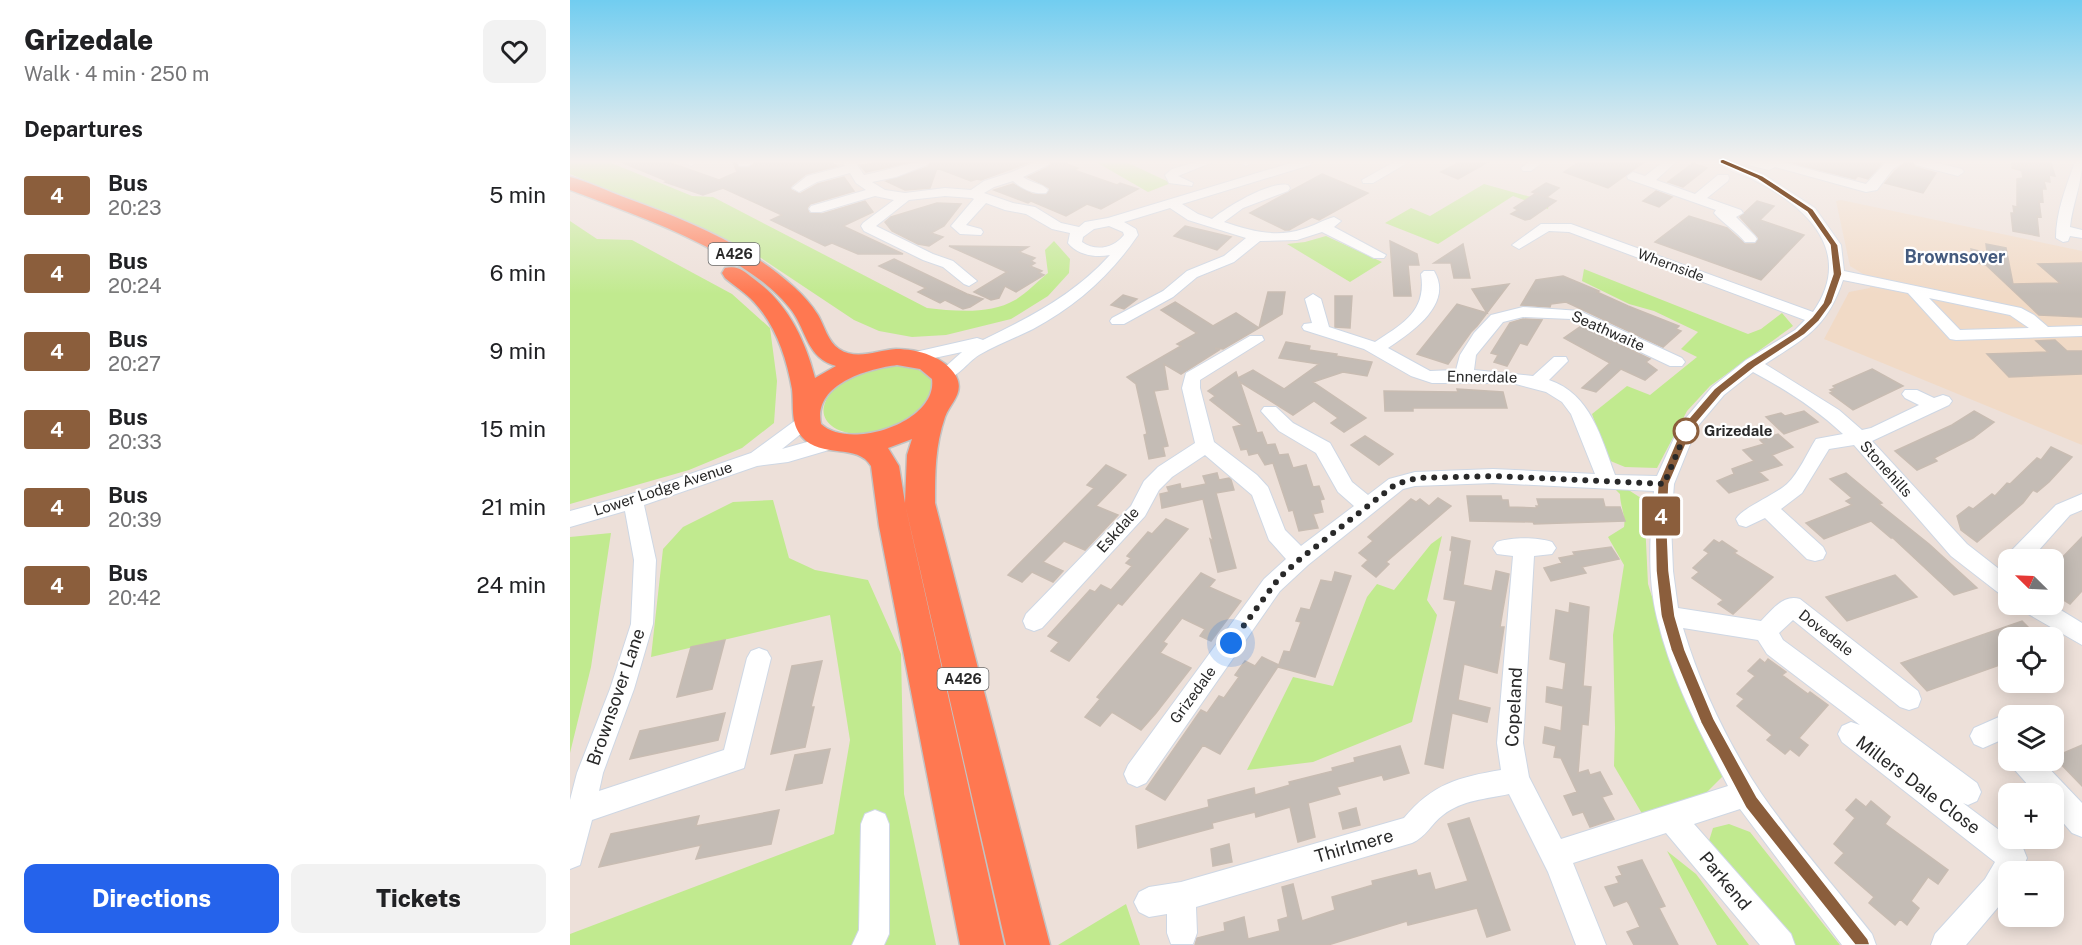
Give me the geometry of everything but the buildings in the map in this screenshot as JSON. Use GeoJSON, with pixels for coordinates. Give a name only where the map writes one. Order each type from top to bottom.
{"type":"FeatureCollection","features":[{"type":"Feature","properties":{"kind":"highway","name":"A426"},"geometry":{"type":"LineString","coordinates":[[587,206],[674,242],[728,269],[762,297],[790,336],[803,375],[806,414]]}},
{"type":"Feature","properties":{"kind":"highway","name":"A426"},"geometry":{"type":"LineString","coordinates":[[629,206],[732,253],[762,272],[792,297],[810,321],[823,349],[829,354],[866,363]]}},
{"type":"Feature","properties":{"kind":"highway"},"geometry":{"type":"LineString","coordinates":[[897,357],[926,361],[937,367],[944,376],[945,393],[933,412],[903,432],[864,444],[832,442],[819,437],[810,430],[806,414],[815,393],[829,381],[866,363],[897,357]]}},
{"type":"Feature","properties":{"kind":"highway","name":"A426"},"geometry":{"type":"LineString","coordinates":[[933,412],[921,455],[920,503],[1028,945]]}},
{"type":"Feature","properties":{"kind":"highway","name":"A426"},"geometry":{"type":"LineString","coordinates":[[864,444],[877,452],[885,466],[894,526],[982,945]]}},
{"type":"Feature","properties":{"kind":"street"},"geometry":{"type":"LineString","coordinates":[[816,209],[826,206]]}},
{"type":"Feature","properties":{"kind":"street"},"geometry":{"type":"LineString","coordinates":[[896,206],[872,221],[868,225],[869,228],[916,249],[928,257],[948,264],[969,281]]}},
{"type":"Feature","properties":{"kind":"street"},"geometry":{"type":"LineString","coordinates":[[974,206],[958,226],[965,231],[976,232]]}},
{"type":"Feature","properties":{"kind":"street"},"geometry":{"type":"LineString","coordinates":[[1008,206],[1020,216],[1080,231]]}},
{"type":"Feature","properties":{"kind":"street"},"geometry":{"type":"LineString","coordinates":[[1130,238],[1112,250],[1090,251],[1076,243],[1075,239],[1080,231],[1090,225],[1110,222],[1166,206]]}},
{"type":"Feature","properties":{"kind":"street"},"geometry":{"type":"LineString","coordinates":[[911,358],[991,340],[1024,327],[1088,286],[1109,267],[1141,223],[1169,206]]}},
{"type":"Feature","properties":{"kind":"street"},"geometry":{"type":"LineString","coordinates":[[1176,206],[1193,217],[1257,237],[1285,239],[1328,224],[1379,255]]}},
{"type":"Feature","properties":{"kind":"street"},"geometry":{"type":"LineString","coordinates":[[1215,223],[1237,206]]}},
{"type":"Feature","properties":{"kind":"street"},"geometry":{"type":"LineString","coordinates":[[1711,206],[1725,213],[1750,239]]}},
{"type":"Feature","properties":{"kind":"street"},"geometry":{"type":"LineString","coordinates":[[1805,206],[1834,245],[1837,274],[1827,303],[1816,319],[1801,333],[1752,364],[1718,391],[1689,425],[1664,484],[1661,524],[1662,571],[1668,616],[1678,650],[1708,723],[1747,793],[1861,945]]}},
{"type":"Feature","properties":{"kind":"street"},"geometry":{"type":"LineString","coordinates":[[2066,206],[2062,234],[2082,234]]}},
{"type":"Feature","properties":{"kind":"street"},"geometry":{"type":"LineString","coordinates":[[1110,222],[1121,224],[1129,229],[1130,238]]}},
{"type":"Feature","properties":{"kind":"street","name":"Whernside"},"geometry":{"type":"LineString","coordinates":[[1529,243],[1546,226],[1570,228],[1816,319]]}},
{"type":"Feature","properties":{"kind":"street"},"geometry":{"type":"LineString","coordinates":[[1118,321],[1148,313],[1192,274],[1235,255],[1257,237]]}},
{"type":"Feature","properties":{"kind":"street"},"geometry":{"type":"LineString","coordinates":[[1073,296],[1088,267],[1090,251]]}},
{"type":"Feature","properties":{"kind":"street"},"geometry":{"type":"LineString","coordinates":[[1837,274],[2015,310],[2044,332]]}},
{"type":"Feature","properties":{"kind":"street"},"geometry":{"type":"LineString","coordinates":[[1377,348],[1418,319],[1436,280]]}},
{"type":"Feature","properties":{"kind":"street"},"geometry":{"type":"LineString","coordinates":[[1912,289],[1956,334],[2082,331]]}},
{"type":"Feature","properties":{"kind":"street","name":"Ennerdale"},"geometry":{"type":"LineString","coordinates":[[1313,299],[1316,329],[1377,348],[1411,370],[1425,375],[1508,376],[1538,382],[1570,400],[1579,409],[1607,480]]}},
{"type":"Feature","properties":{"kind":"street","name":"Seathwaite"},"geometry":{"type":"LineString","coordinates":[[1464,375],[1468,355],[1497,318],[1522,312],[1574,314],[1676,362]]}},
{"type":"Feature","properties":{"kind":"street"},"geometry":{"type":"LineString","coordinates":[[944,376],[962,358],[991,340]]}},
{"type":"Feature","properties":{"kind":"street"},"geometry":{"type":"LineString","coordinates":[[1256,340],[1192,377],[1191,388],[1204,445],[1250,480],[1261,492],[1276,534],[1300,559]]}},
{"type":"Feature","properties":{"kind":"street"},"geometry":{"type":"LineString","coordinates":[[1538,382],[1560,361]]}},
{"type":"Feature","properties":{"kind":"street","name":"Stonehills"},"geometry":{"type":"LineString","coordinates":[[1752,364],[1782,380],[1833,414],[1858,437],[1959,550],[1998,574]]}},
{"type":"Feature","properties":{"kind":"street"},"geometry":{"type":"LineString","coordinates":[[1394,377],[1425,375]]}},
{"type":"Feature","properties":{"kind":"street"},"geometry":{"type":"LineString","coordinates":[[1746,519],[1767,508],[1795,488],[1823,444],[1875,434],[1939,403],[1911,394]]}},
{"type":"Feature","properties":{"kind":"street"},"geometry":{"type":"LineString","coordinates":[[1270,411],[1286,427],[1323,448],[1346,487],[1368,507]]}},
{"type":"Feature","properties":{"kind":"street","name":"Lower Lodge Avenue"},"geometry":{"type":"LineString","coordinates":[[755,459],[806,414]]}},
{"type":"Feature","properties":{"kind":"street","name":"Lower Lodge Avenue"},"geometry":{"type":"LineString","coordinates":[[570,519],[633,501],[755,459],[788,455],[832,442]]}},
{"type":"Feature","properties":{"kind":"street","name":"Eskdale"},"geometry":{"type":"LineString","coordinates":[[1034,621],[1138,511],[1151,486],[1165,472],[1204,445]]}},
{"type":"Feature","properties":{"kind":"street","name":"Grizedale"},"geometry":{"type":"LineString","coordinates":[[1137,774],[1272,585],[1300,559],[1396,484],[1417,478],[1493,476],[1664,484]]}},
{"type":"Feature","properties":{"kind":"street","name":"Brownsover Lane"},"geometry":{"type":"LineString","coordinates":[[570,855],[590,773],[622,689],[642,624],[645,560],[633,501]]}},
{"type":"Feature","properties":{"kind":"street"},"geometry":{"type":"LineString","coordinates":[[2026,549],[2063,510],[2082,501]]}},
{"type":"Feature","properties":{"kind":"street"},"geometry":{"type":"LineString","coordinates":[[1767,508],[1815,553]]}},
{"type":"Feature","properties":{"kind":"street","name":"Copeland"},"geometry":{"type":"LineString","coordinates":[[1524,548],[1510,743],[1516,780],[1555,855],[1585,943]]}},
{"type":"Feature","properties":{"kind":"street","name":"Dovedale"},"geometry":{"type":"LineString","coordinates":[[1765,632],[1792,606],[1910,699]]}},
{"type":"Feature","properties":{"kind":"street"},"geometry":{"type":"LineString","coordinates":[[2049,615],[2082,635]]}},
{"type":"Feature","properties":{"kind":"street"},"geometry":{"type":"LineString","coordinates":[[1668,616],[1765,632],[1775,647],[1968,792]]}},
{"type":"Feature","properties":{"kind":"street"},"geometry":{"type":"LineString","coordinates":[[581,810],[735,759],[759,658]]}},
{"type":"Feature","properties":{"kind":"street","name":"Millers Dale Close"},"geometry":{"type":"LineString","coordinates":[[1851,734],[2013,858],[1995,889],[1947,945]]}},
{"type":"Feature","properties":{"kind":"street"},"geometry":{"type":"LineString","coordinates":[[2033,771],[2082,823]]}},
{"type":"Feature","properties":{"kind":"street","name":"Thirlmere"},"geometry":{"type":"LineString","coordinates":[[1149,902],[1181,897],[1412,830],[1433,806],[1445,797],[1470,789],[1516,780]]}},
{"type":"Feature","properties":{"kind":"street"},"geometry":{"type":"LineString","coordinates":[[1555,855],[1747,793]]}},
{"type":"Feature","properties":{"kind":"street","name":"Parkend"},"geometry":{"type":"LineString","coordinates":[[1671,818],[1780,945]]}},
{"type":"Feature","properties":{"kind":"street"},"geometry":{"type":"LineString","coordinates":[[867,945],[874,934],[875,824]]}},
{"type":"Feature","properties":{"kind":"street"},"geometry":{"type":"LineString","coordinates":[[1181,897],[1182,933]]}},
{"type":"Feature","properties":{"kind":"shaded area"},"geometry":{"type":"Polygon","coordinates":[[[1837,206],[1870,206],[2082,251],[2082,445],[1824,339],[1849,292],[1870,288],[1868,277],[1850,266],[1837,206]]]}},
{"type":"Feature","properties":{"kind":"green space"},"geometry":{"type":"Polygon","coordinates":[[[648,206],[731,206],[927,308],[960,311],[983,310],[1015,300],[1048,273],[1045,250],[1054,241],[1070,259],[1069,273],[1048,296],[1011,319],[946,335],[912,337],[879,331],[854,320],[758,256],[648,206]]]}},
{"type":"Feature","properties":{"kind":"green space"},"geometry":{"type":"Polygon","coordinates":[[[1447,206],[1497,206],[1438,244],[1385,223],[1411,208],[1430,216],[1447,206]]]}},
{"type":"Feature","properties":{"kind":"green space"},"geometry":{"type":"Polygon","coordinates":[[[570,221],[597,239],[632,240],[732,294],[770,328],[777,381],[774,423],[742,448],[689,470],[570,504],[570,221]]]}},
{"type":"Feature","properties":{"kind":"green space"},"geometry":{"type":"Polygon","coordinates":[[[1326,236],[1382,262],[1350,282],[1287,244],[1326,236]]]}},
{"type":"Feature","properties":{"kind":"green space"},"geometry":{"type":"Polygon","coordinates":[[[1584,269],[1748,334],[1761,329],[1782,313],[1793,326],[1710,386],[1687,411],[1657,468],[1625,467],[1608,460],[1592,414],[1627,386],[1650,395],[1697,357],[1681,349],[1698,332],[1654,311],[1629,304],[1582,281],[1584,269]]]}},
{"type":"Feature","properties":{"kind":"green space"},"geometry":{"type":"Polygon","coordinates":[[[901,365],[923,372],[933,381],[933,392],[925,404],[912,415],[879,431],[862,434],[841,431],[827,421],[824,405],[837,387],[851,377],[867,371],[901,365]]]}},
{"type":"Feature","properties":{"kind":"green space"},"geometry":{"type":"Polygon","coordinates":[[[1611,485],[1627,489],[1644,500],[1648,584],[1674,668],[1707,747],[1723,776],[1699,800],[1644,817],[1614,766],[1613,635],[1624,565],[1608,537],[1624,527],[1624,523],[1620,494],[1611,485]]]}},
{"type":"Feature","properties":{"kind":"green space"},"geometry":{"type":"Polygon","coordinates":[[[773,500],[789,558],[815,570],[868,580],[901,654],[904,794],[936,945],[570,945],[570,934],[834,834],[850,740],[830,615],[651,657],[663,549],[683,527],[733,502],[773,500]]]}},
{"type":"Feature","properties":{"kind":"green space"},"geometry":{"type":"Polygon","coordinates":[[[611,533],[591,667],[570,753],[570,537],[611,533]]]}},
{"type":"Feature","properties":{"kind":"green space"},"geometry":{"type":"Polygon","coordinates":[[[1442,536],[1427,600],[1437,615],[1412,722],[1313,762],[1247,770],[1293,677],[1333,686],[1367,597],[1377,584],[1394,590],[1431,544],[1442,536]]]}},
{"type":"Feature","properties":{"kind":"green space"},"geometry":{"type":"Polygon","coordinates":[[[1729,824],[1750,832],[1840,945],[1794,945],[1708,844],[1713,828],[1729,824]]]}},
{"type":"Feature","properties":{"kind":"green space"},"geometry":{"type":"Polygon","coordinates":[[[1667,851],[1696,874],[1749,945],[1717,945],[1667,851]]]}},
{"type":"Feature","properties":{"kind":"green space"},"geometry":{"type":"Polygon","coordinates":[[[1126,904],[1140,945],[1058,945],[1126,904]]]}},
{"type":"Feature","properties":{"kind":"bus line","name":"4"},"geometry":{"type":"LineString","coordinates":[[1803,206],[1810,211],[1834,245],[1837,274],[1827,303],[1816,319],[1801,333],[1752,364],[1718,391],[1689,425],[1664,484],[1661,524],[1662,571],[1668,616],[1678,650],[1708,723],[1752,802],[1861,945]]}},
{"type":"Feature","properties":{"kind":"place","name":"Grizedale"},"geometry":{"type":"Point","coordinates":[1686,431]}},
{"type":"Feature","properties":{"kind":"district","name":"Brownsover"},"geometry":{"type":"Point","coordinates":[1955,257]}},
{"type":"Feature","properties":{"kind":"route"},"geometry":{"type":"LineString","coordinates":[[1231,643],[1279,578],[1396,484],[1417,478],[1460,476],[1664,484],[1689,425],[1686,431]]}}]}
